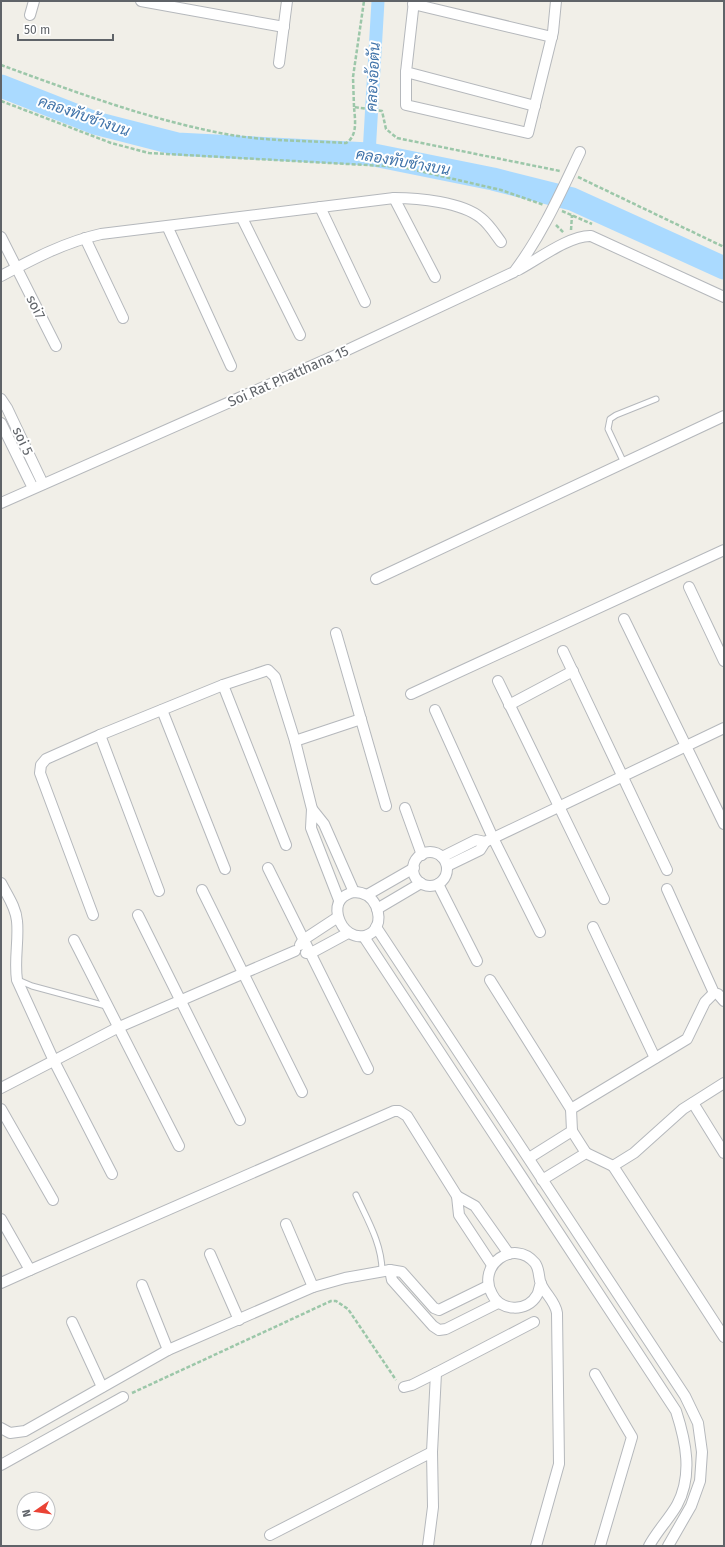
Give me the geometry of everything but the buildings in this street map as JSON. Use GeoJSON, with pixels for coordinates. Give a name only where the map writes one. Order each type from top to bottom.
{"type":"FeatureCollection","features":[{"type":"Feature","properties":{"kind":"street"},"geometry":{"type":"LineString","coordinates":[[30,15],[34,1]]}},
{"type":"Feature","properties":{"kind":"street"},"geometry":{"type":"LineString","coordinates":[[141,1],[195,6],[284,27]]}},
{"type":"Feature","properties":{"kind":"street"},"geometry":{"type":"LineString","coordinates":[[279,63],[287,1]]}},
{"type":"Feature","properties":{"kind":"street"},"geometry":{"type":"LineString","coordinates":[[552,37],[414,2],[406,72],[406,105],[528,133],[552,37],[556,1]]}},
{"type":"Feature","properties":{"kind":"street"},"geometry":{"type":"LineString","coordinates":[[406,72],[535,106]]}},
{"type":"Feature","properties":{"kind":"street","name":"Soi Rat Phatthana 15"},"geometry":{"type":"LineString","coordinates":[[1,503],[343,352],[514,272],[528,253],[580,152]]}},
{"type":"Feature","properties":{"kind":"street"},"geometry":{"type":"LineString","coordinates":[[394,198],[435,277]]}},
{"type":"Feature","properties":{"kind":"street"},"geometry":{"type":"LineString","coordinates":[[1,276],[51,251],[85,238],[394,198],[418,198],[438,202],[467,211],[480,217],[501,242]]}},
{"type":"Feature","properties":{"kind":"street"},"geometry":{"type":"LineString","coordinates":[[320,207],[365,302]]}},
{"type":"Feature","properties":{"kind":"street"},"geometry":{"type":"LineString","coordinates":[[242,218],[300,335]]}},
{"type":"Feature","properties":{"kind":"street"},"geometry":{"type":"LineString","coordinates":[[168,228],[232,366]]}},
{"type":"Feature","properties":{"kind":"street"},"geometry":{"type":"LineString","coordinates":[[514,272],[570,241],[584,236],[591,236],[724,297]]}},
{"type":"Feature","properties":{"kind":"street","name":"soi7"},"geometry":{"type":"LineString","coordinates":[[1,238],[56,346]]}},
{"type":"Feature","properties":{"kind":"street"},"geometry":{"type":"LineString","coordinates":[[85,238],[123,318]]}},
{"type":"Feature","properties":{"kind":"street","name":"soi 5"},"geometry":{"type":"LineString","coordinates":[[1,399],[7,408],[43,484]]}},
{"type":"Feature","properties":{"kind":"street"},"geometry":{"type":"LineString","coordinates":[[376,579],[625,464],[724,416]]}},
{"type":"Feature","properties":{"kind":"street","name":"soi 5"},"geometry":{"type":"LineString","coordinates":[[1,423],[33,488]]}},
{"type":"Feature","properties":{"kind":"street"},"geometry":{"type":"LineString","coordinates":[[411,694],[724,550]]}},
{"type":"Feature","properties":{"kind":"street"},"geometry":{"type":"LineString","coordinates":[[689,587],[724,661]]}},
{"type":"Feature","properties":{"kind":"street"},"geometry":{"type":"LineString","coordinates":[[624,619],[724,824]]}},
{"type":"Feature","properties":{"kind":"street"},"geometry":{"type":"LineString","coordinates":[[336,633],[386,806]]}},
{"type":"Feature","properties":{"kind":"street"},"geometry":{"type":"LineString","coordinates":[[563,651],[667,870]]}},
{"type":"Feature","properties":{"kind":"street"},"geometry":{"type":"LineString","coordinates":[[93,916],[40,773],[41,764],[46,759],[100,735],[223,685],[266,670],[272,672],[275,677],[295,741],[312,809],[311,828],[339,900],[337,908],[338,917],[348,933],[356,937],[364,937],[372,933],[378,921],[377,909],[367,895],[354,892],[346,894],[339,900]]}},
{"type":"Feature","properties":{"kind":"street"},"geometry":{"type":"LineString","coordinates":[[509,705],[573,670]]}},
{"type":"Feature","properties":{"kind":"street"},"geometry":{"type":"LineString","coordinates":[[498,682],[604,899]]}},
{"type":"Feature","properties":{"kind":"street"},"geometry":{"type":"LineString","coordinates":[[223,685],[286,845]]}},
{"type":"Feature","properties":{"kind":"street"},"geometry":{"type":"LineString","coordinates":[[162,710],[225,868]]}},
{"type":"Feature","properties":{"kind":"street"},"geometry":{"type":"LineString","coordinates":[[435,710],[489,840],[540,932]]}},
{"type":"Feature","properties":{"kind":"street"},"geometry":{"type":"LineString","coordinates":[[295,741],[361,719]]}},
{"type":"Feature","properties":{"kind":"street"},"geometry":{"type":"LineString","coordinates":[[445,862],[476,840],[489,840],[724,728]]}},
{"type":"Feature","properties":{"kind":"street"},"geometry":{"type":"LineString","coordinates":[[100,735],[159,891]]}},
{"type":"Feature","properties":{"kind":"street"},"geometry":{"type":"LineString","coordinates":[[405,808],[422,855]]}},
{"type":"Feature","properties":{"kind":"street"},"geometry":{"type":"LineString","coordinates":[[312,809],[324,824],[354,892]]}},
{"type":"Feature","properties":{"kind":"street"},"geometry":{"type":"LineString","coordinates":[[432,852],[445,862],[445,877],[438,884],[432,886],[421,883],[414,874],[414,868],[418,858],[422,855],[432,852]]}},
{"type":"Feature","properties":{"kind":"street"},"geometry":{"type":"LineString","coordinates":[[268,868],[368,1069]]}},
{"type":"Feature","properties":{"kind":"street"},"geometry":{"type":"LineString","coordinates":[[367,895],[414,868]]}},
{"type":"Feature","properties":{"kind":"street"},"geometry":{"type":"LineString","coordinates":[[1,883],[14,908],[17,920],[15,966],[17,980],[54,1061],[112,1174]]}},
{"type":"Feature","properties":{"kind":"street"},"geometry":{"type":"LineString","coordinates":[[377,909],[421,883]]}},
{"type":"Feature","properties":{"kind":"street"},"geometry":{"type":"LineString","coordinates":[[438,884],[477,961]]}},
{"type":"Feature","properties":{"kind":"street"},"geometry":{"type":"LineString","coordinates":[[571,1109],[687,1039],[705,1002],[720,994],[667,889]]}},
{"type":"Feature","properties":{"kind":"street"},"geometry":{"type":"LineString","coordinates":[[202,890],[302,1092]]}},
{"type":"Feature","properties":{"kind":"street"},"geometry":{"type":"LineString","coordinates":[[138,915],[240,1120]]}},
{"type":"Feature","properties":{"kind":"street"},"geometry":{"type":"LineString","coordinates":[[1,1088],[117,1028],[182,1002],[295,951],[303,940],[338,917]]}},
{"type":"Feature","properties":{"kind":"street"},"geometry":{"type":"LineString","coordinates":[[376,927],[685,1396],[698,1423],[702,1452],[700,1481],[691,1506],[668,1546]]}},
{"type":"Feature","properties":{"kind":"street"},"geometry":{"type":"LineString","coordinates":[[593,927],[655,1058]]}},
{"type":"Feature","properties":{"kind":"street"},"geometry":{"type":"LineString","coordinates":[[295,951],[311,953],[348,933]]}},
{"type":"Feature","properties":{"kind":"street"},"geometry":{"type":"LineString","coordinates":[[364,937],[676,1411],[684,1433],[687,1460],[684,1486],[677,1505],[649,1546]]}},
{"type":"Feature","properties":{"kind":"street"},"geometry":{"type":"LineString","coordinates":[[74,940],[117,1028],[179,1146]]}},
{"type":"Feature","properties":{"kind":"street"},"geometry":{"type":"LineString","coordinates":[[490,980],[571,1109],[572,1131],[586,1153],[613,1166],[724,1337]]}},
{"type":"Feature","properties":{"kind":"street"},"geometry":{"type":"LineString","coordinates":[[613,1166],[634,1153],[683,1109],[724,1083]]}},
{"type":"Feature","properties":{"kind":"street"},"geometry":{"type":"LineString","coordinates":[[692,1103],[724,1153]]}},
{"type":"Feature","properties":{"kind":"street"},"geometry":{"type":"LineString","coordinates":[[1,1109],[53,1200]]}},
{"type":"Feature","properties":{"kind":"street"},"geometry":{"type":"LineString","coordinates":[[1,1283],[394,1111],[407,1116],[457,1196],[459,1215],[492,1265]]}},
{"type":"Feature","properties":{"kind":"street"},"geometry":{"type":"LineString","coordinates":[[520,1173],[531,1162],[572,1131]]}},
{"type":"Feature","properties":{"kind":"street"},"geometry":{"type":"LineString","coordinates":[[542,1180],[586,1153]]}},
{"type":"Feature","properties":{"kind":"street"},"geometry":{"type":"LineString","coordinates":[[457,1196],[475,1206],[509,1254]]}},
{"type":"Feature","properties":{"kind":"street"},"geometry":{"type":"LineString","coordinates":[[1,1219],[30,1270]]}},
{"type":"Feature","properties":{"kind":"street"},"geometry":{"type":"LineString","coordinates":[[286,1224],[313,1287]]}},
{"type":"Feature","properties":{"kind":"street"},"geometry":{"type":"LineString","coordinates":[[210,1254],[239,1320]]}},
{"type":"Feature","properties":{"kind":"street"},"geometry":{"type":"LineString","coordinates":[[536,1546],[559,1464],[557,1313],[555,1303],[541,1283],[538,1270],[530,1259],[520,1254],[509,1254],[500,1257],[492,1265],[488,1274],[488,1286],[498,1303],[507,1307],[519,1308],[529,1304],[537,1295],[541,1283]]}},
{"type":"Feature","properties":{"kind":"street"},"geometry":{"type":"LineString","coordinates":[[386,1270],[392,1280],[433,1326],[439,1330],[446,1329],[498,1303]]}},
{"type":"Feature","properties":{"kind":"street"},"geometry":{"type":"LineString","coordinates":[[1,1428],[10,1433],[25,1431],[168,1350],[313,1287],[345,1278],[386,1270],[402,1272],[434,1308],[439,1310],[488,1286]]}},
{"type":"Feature","properties":{"kind":"street"},"geometry":{"type":"LineString","coordinates":[[142,1285],[168,1350]]}},
{"type":"Feature","properties":{"kind":"street"},"geometry":{"type":"LineString","coordinates":[[72,1322],[102,1387]]}},
{"type":"Feature","properties":{"kind":"street"},"geometry":{"type":"LineString","coordinates":[[404,1387],[412,1385],[436,1373],[534,1322]]}},
{"type":"Feature","properties":{"kind":"street"},"geometry":{"type":"LineString","coordinates":[[428,1546],[433,1507],[432,1452],[436,1373]]}},
{"type":"Feature","properties":{"kind":"street"},"geometry":{"type":"LineString","coordinates":[[595,1374],[632,1437],[600,1546]]}},
{"type":"Feature","properties":{"kind":"street"},"geometry":{"type":"LineString","coordinates":[[1,1465],[123,1397]]}},
{"type":"Feature","properties":{"kind":"street"},"geometry":{"type":"LineString","coordinates":[[270,1535],[432,1452]]}},
{"type":"Feature","properties":{"kind":"lane"},"geometry":{"type":"LineString","coordinates":[[625,464],[608,429],[610,419],[616,415],[656,399]]}},
{"type":"Feature","properties":{"kind":"lane"},"geometry":{"type":"LineString","coordinates":[[17,980],[32,986],[106,1006]]}},
{"type":"Feature","properties":{"kind":"lane"},"geometry":{"type":"LineString","coordinates":[[356,1195],[379,1246],[386,1270]]}},
{"type":"Feature","properties":{"kind":"path"},"geometry":{"type":"LineString","coordinates":[[1,65],[67,89],[152,116],[232,135],[346,143],[353,138],[354,133],[353,77],[364,1]]}},
{"type":"Feature","properties":{"kind":"path"},"geometry":{"type":"LineString","coordinates":[[1,101],[112,143],[149,153],[402,167],[501,190],[550,212],[570,241]]}},
{"type":"Feature","properties":{"kind":"path"},"geometry":{"type":"LineString","coordinates":[[354,107],[382,111],[386,129],[397,138],[566,173]]}},
{"type":"Feature","properties":{"kind":"path"},"geometry":{"type":"LineString","coordinates":[[573,175],[724,246]]}},
{"type":"Feature","properties":{"kind":"path"},"geometry":{"type":"LineString","coordinates":[[558,210],[572,215],[570,241]]}},
{"type":"Feature","properties":{"kind":"path"},"geometry":{"type":"LineString","coordinates":[[123,1397],[331,1301],[336,1301],[348,1309],[398,1383],[404,1387]]}},
{"type":"Feature","properties":{"kind":"waterway","name":"คลองอ้อตัน"},"geometry":{"type":"LineString","coordinates":[[369,154],[378,1]]}},
{"type":"Feature","properties":{"kind":"waterway","name":"คลองอ้อตัน"},"geometry":{"type":"LineString","coordinates":[[1,86],[95,123],[177,144],[369,154],[493,179],[572,199],[724,268]]}},
{"type":"Feature","properties":{"kind":"water label","name":"คลองทับช้างบน"},"geometry":{"type":"Point","coordinates":[84,116]}},
{"type":"Feature","properties":{"kind":"water label","name":"คลองทับช้างบน"},"geometry":{"type":"Point","coordinates":[403,162]}}]}
